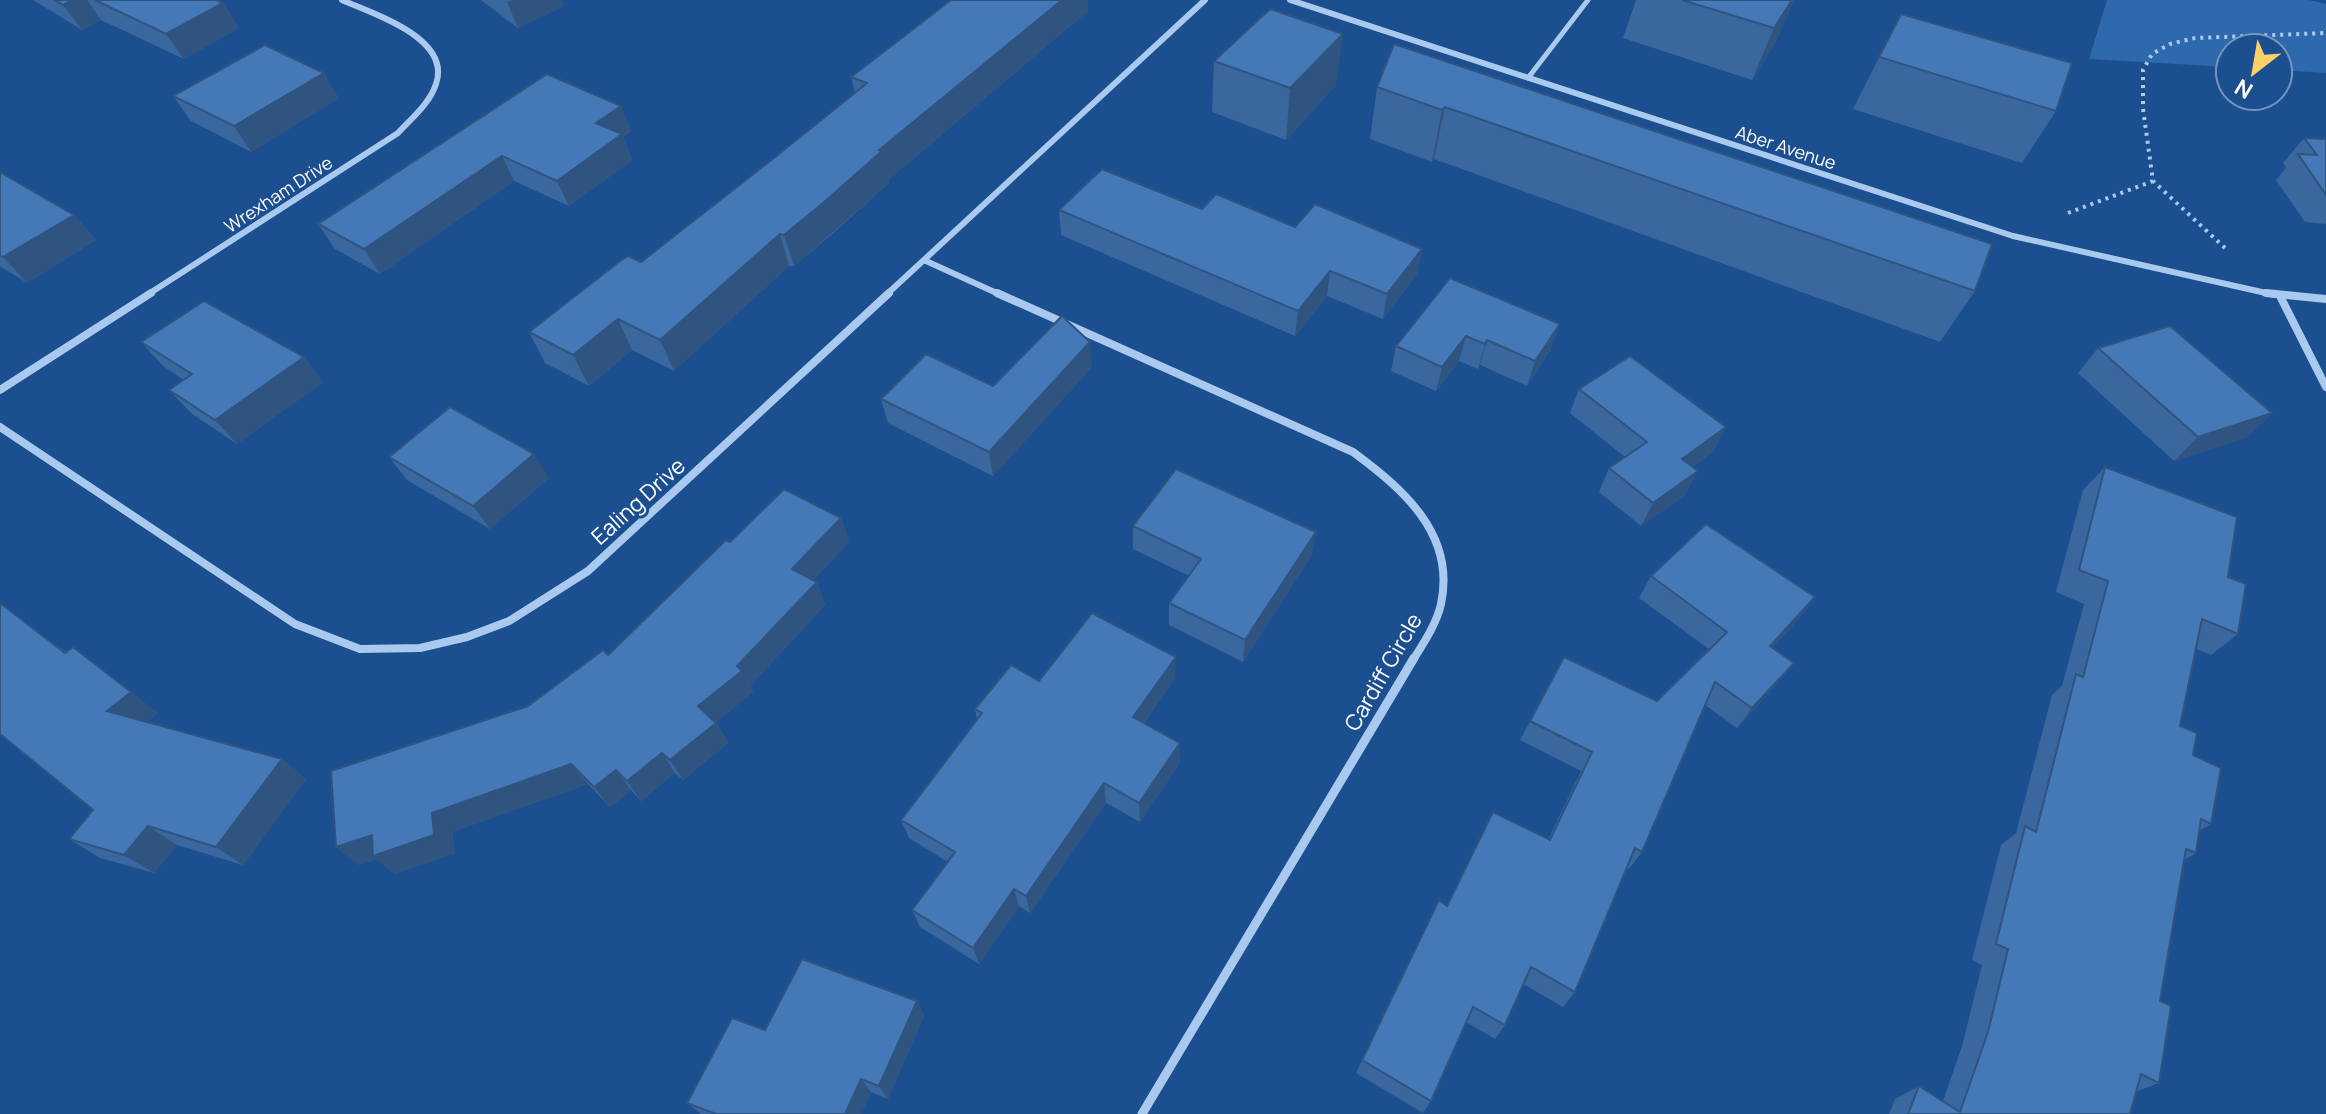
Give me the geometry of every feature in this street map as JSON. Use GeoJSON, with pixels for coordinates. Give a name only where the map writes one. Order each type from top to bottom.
{"type":"FeatureCollection","features":[{"type":"Feature","properties":{"kind":"street","name":"Wrexham Drive"},"geometry":{"type":"LineString","coordinates":[[0,390],[398,133],[420,113],[434,95],[440,64],[433,49],[417,34],[342,0]]}},
{"type":"Feature","properties":{"kind":"street","name":"Ealing Drive"},"geometry":{"type":"LineString","coordinates":[[0,427],[268,607],[317,635],[361,650],[400,651],[457,643],[499,628],[541,606],[588,571],[1205,0]]}},
{"type":"Feature","properties":{"kind":"street","name":"Aber Avenue"},"geometry":{"type":"LineString","coordinates":[[1290,0],[2013,236],[2280,296],[2326,299]]}},
{"type":"Feature","properties":{"kind":"street","name":"Cardiff Circle"},"geometry":{"type":"LineString","coordinates":[[926,261],[1353,452],[1399,486],[1429,527],[1444,565],[1441,606],[1421,647],[1142,1114]]}},
{"type":"Feature","properties":{"kind":"street"},"geometry":{"type":"LineString","coordinates":[[2280,296],[2326,387]]}},
{"type":"Feature","properties":{"kind":"lane"},"geometry":{"type":"LineString","coordinates":[[1528,78],[1588,0]]}},
{"type":"Feature","properties":{"kind":"path"},"geometry":{"type":"LineString","coordinates":[[2225,248],[2153,181],[2142,74],[2147,57],[2157,47],[2181,38],[2326,33]]}},
{"type":"Feature","properties":{"kind":"path"},"geometry":{"type":"LineString","coordinates":[[2068,213],[2153,181]]}},
{"type":"Feature","properties":{"kind":"shaded area"},"geometry":{"type":"Polygon","coordinates":[[[2107,0],[2309,0],[2326,4],[2326,73],[2294,71],[2294,32],[2214,32],[2214,66],[2089,59],[2107,0]]]}},
{"type":"Feature","properties":{"kind":"building"},"geometry":{"type":"Polygon","coordinates":[[[55,0],[72,0],[63,5],[55,0]]]}},
{"type":"Feature","properties":{"kind":"building"},"geometry":{"type":"Polygon","coordinates":[[[95,0],[217,0],[223,3],[166,34],[95,0]]]}},
{"type":"Feature","properties":{"kind":"building"},"geometry":{"type":"Polygon","coordinates":[[[951,0],[1062,0],[879,150],[882,151],[823,203],[784,235],[780,234],[660,340],[618,319],[573,355],[529,332],[628,256],[641,262],[779,154],[867,83],[851,77],[951,0]]]}},
{"type":"Feature","properties":{"kind":"building"},"geometry":{"type":"Polygon","coordinates":[[[1682,0],[1792,0],[1774,28],[1682,0]]]}},
{"type":"Feature","properties":{"kind":"building"},"geometry":{"type":"Polygon","coordinates":[[[1270,9],[1343,34],[1290,88],[1214,61],[1270,9]]]}},
{"type":"Feature","properties":{"kind":"building"},"geometry":{"type":"Polygon","coordinates":[[[1901,14],[2072,63],[2056,111],[1879,57],[1901,14]]]}},
{"type":"Feature","properties":{"kind":"building"},"geometry":{"type":"Polygon","coordinates":[[[1394,44],[1992,244],[1975,291],[1445,107],[1442,110],[1377,87],[1394,44]]]}},
{"type":"Feature","properties":{"kind":"building"},"geometry":{"type":"Polygon","coordinates":[[[265,45],[324,73],[234,126],[173,96],[265,45]]]}},
{"type":"Feature","properties":{"kind":"building"},"geometry":{"type":"Polygon","coordinates":[[[547,74],[621,106],[596,123],[622,134],[557,181],[502,156],[364,249],[318,224],[547,74]]]}},
{"type":"Feature","properties":{"kind":"building"},"geometry":{"type":"Polygon","coordinates":[[[2304,138],[2326,139],[2326,195],[2298,154],[2317,155],[2304,138]]]}},
{"type":"Feature","properties":{"kind":"building"},"geometry":{"type":"Polygon","coordinates":[[[1102,169],[1202,209],[1216,194],[1295,227],[1315,204],[1422,249],[1387,294],[1330,271],[1298,311],[1059,210],[1102,169]]]}},
{"type":"Feature","properties":{"kind":"building"},"geometry":{"type":"Polygon","coordinates":[[[0,172],[74,215],[0,256],[0,172]]]}},
{"type":"Feature","properties":{"kind":"building"},"geometry":{"type":"Polygon","coordinates":[[[1450,278],[1560,324],[1535,361],[1487,340],[1485,344],[1466,336],[1442,367],[1396,346],[1450,278]]]}},
{"type":"Feature","properties":{"kind":"building"},"geometry":{"type":"Polygon","coordinates":[[[204,301],[304,357],[215,420],[169,390],[192,374],[141,342],[204,301]]]}},
{"type":"Feature","properties":{"kind":"building"},"geometry":{"type":"Polygon","coordinates":[[[1062,316],[1090,342],[989,452],[881,399],[926,354],[993,386],[1062,316]]]}},
{"type":"Feature","properties":{"kind":"building"},"geometry":{"type":"Polygon","coordinates":[[[2170,326],[2272,413],[2198,437],[2098,348],[2170,326]]]}},
{"type":"Feature","properties":{"kind":"building"},"geometry":{"type":"Polygon","coordinates":[[[1630,356],[1726,427],[1682,459],[1698,471],[1653,503],[1609,468],[1647,442],[1579,389],[1630,356]]]}},
{"type":"Feature","properties":{"kind":"building"},"geometry":{"type":"Polygon","coordinates":[[[450,407],[534,454],[473,506],[389,457],[450,407]]]}},
{"type":"Feature","properties":{"kind":"building"},"geometry":{"type":"Polygon","coordinates":[[[2105,467],[2237,517],[2228,577],[2246,584],[2238,634],[2202,619],[2180,726],[2197,733],[2193,755],[2221,768],[2211,824],[2201,819],[2196,853],[2186,849],[2160,1001],[2171,1006],[2159,1083],[2141,1074],[2130,1114],[1908,1114],[1919,1086],[1960,1112],[1988,1032],[2008,949],[1996,944],[2025,826],[2036,832],[2076,674],[2083,677],[2108,581],[2079,570],[2105,467]]]}},
{"type":"Feature","properties":{"kind":"building"},"geometry":{"type":"Polygon","coordinates":[[[1176,469],[1316,532],[1245,640],[1169,603],[1201,559],[1133,526],[1176,469]]]}},
{"type":"Feature","properties":{"kind":"building"},"geometry":{"type":"Polygon","coordinates":[[[784,489],[841,518],[792,569],[817,582],[737,666],[742,671],[698,706],[716,723],[670,760],[662,753],[627,781],[616,770],[594,787],[571,764],[432,813],[434,835],[373,856],[372,835],[336,847],[331,771],[528,706],[603,650],[608,655],[726,540],[730,542],[784,489]]]}},
{"type":"Feature","properties":{"kind":"building"},"geometry":{"type":"Polygon","coordinates":[[[1706,524],[1815,597],[1770,646],[1794,663],[1752,708],[1715,682],[1642,852],[1635,848],[1575,992],[1531,967],[1505,1025],[1473,1007],[1431,1101],[1362,1060],[1439,900],[1447,906],[1493,812],[1550,840],[1592,752],[1530,721],[1564,657],[1657,701],[1727,632],[1651,576],[1706,524]]]}},
{"type":"Feature","properties":{"kind":"building"},"geometry":{"type":"Polygon","coordinates":[[[0,603],[65,653],[73,647],[131,692],[107,711],[282,759],[216,847],[148,826],[124,855],[69,839],[93,810],[0,734],[0,603]]]}},
{"type":"Feature","properties":{"kind":"building"},"geometry":{"type":"Polygon","coordinates":[[[1092,613],[1176,657],[1133,717],[1180,743],[1139,803],[1104,783],[1026,896],[1014,889],[973,948],[912,910],[955,852],[901,820],[982,713],[975,709],[1011,665],[1039,681],[1092,613]]]}},
{"type":"Feature","properties":{"kind":"building"},"geometry":{"type":"Polygon","coordinates":[[[802,959],[917,1001],[879,1086],[861,1079],[845,1114],[716,1114],[687,1103],[732,1018],[765,1030],[802,959]]]}}]}
